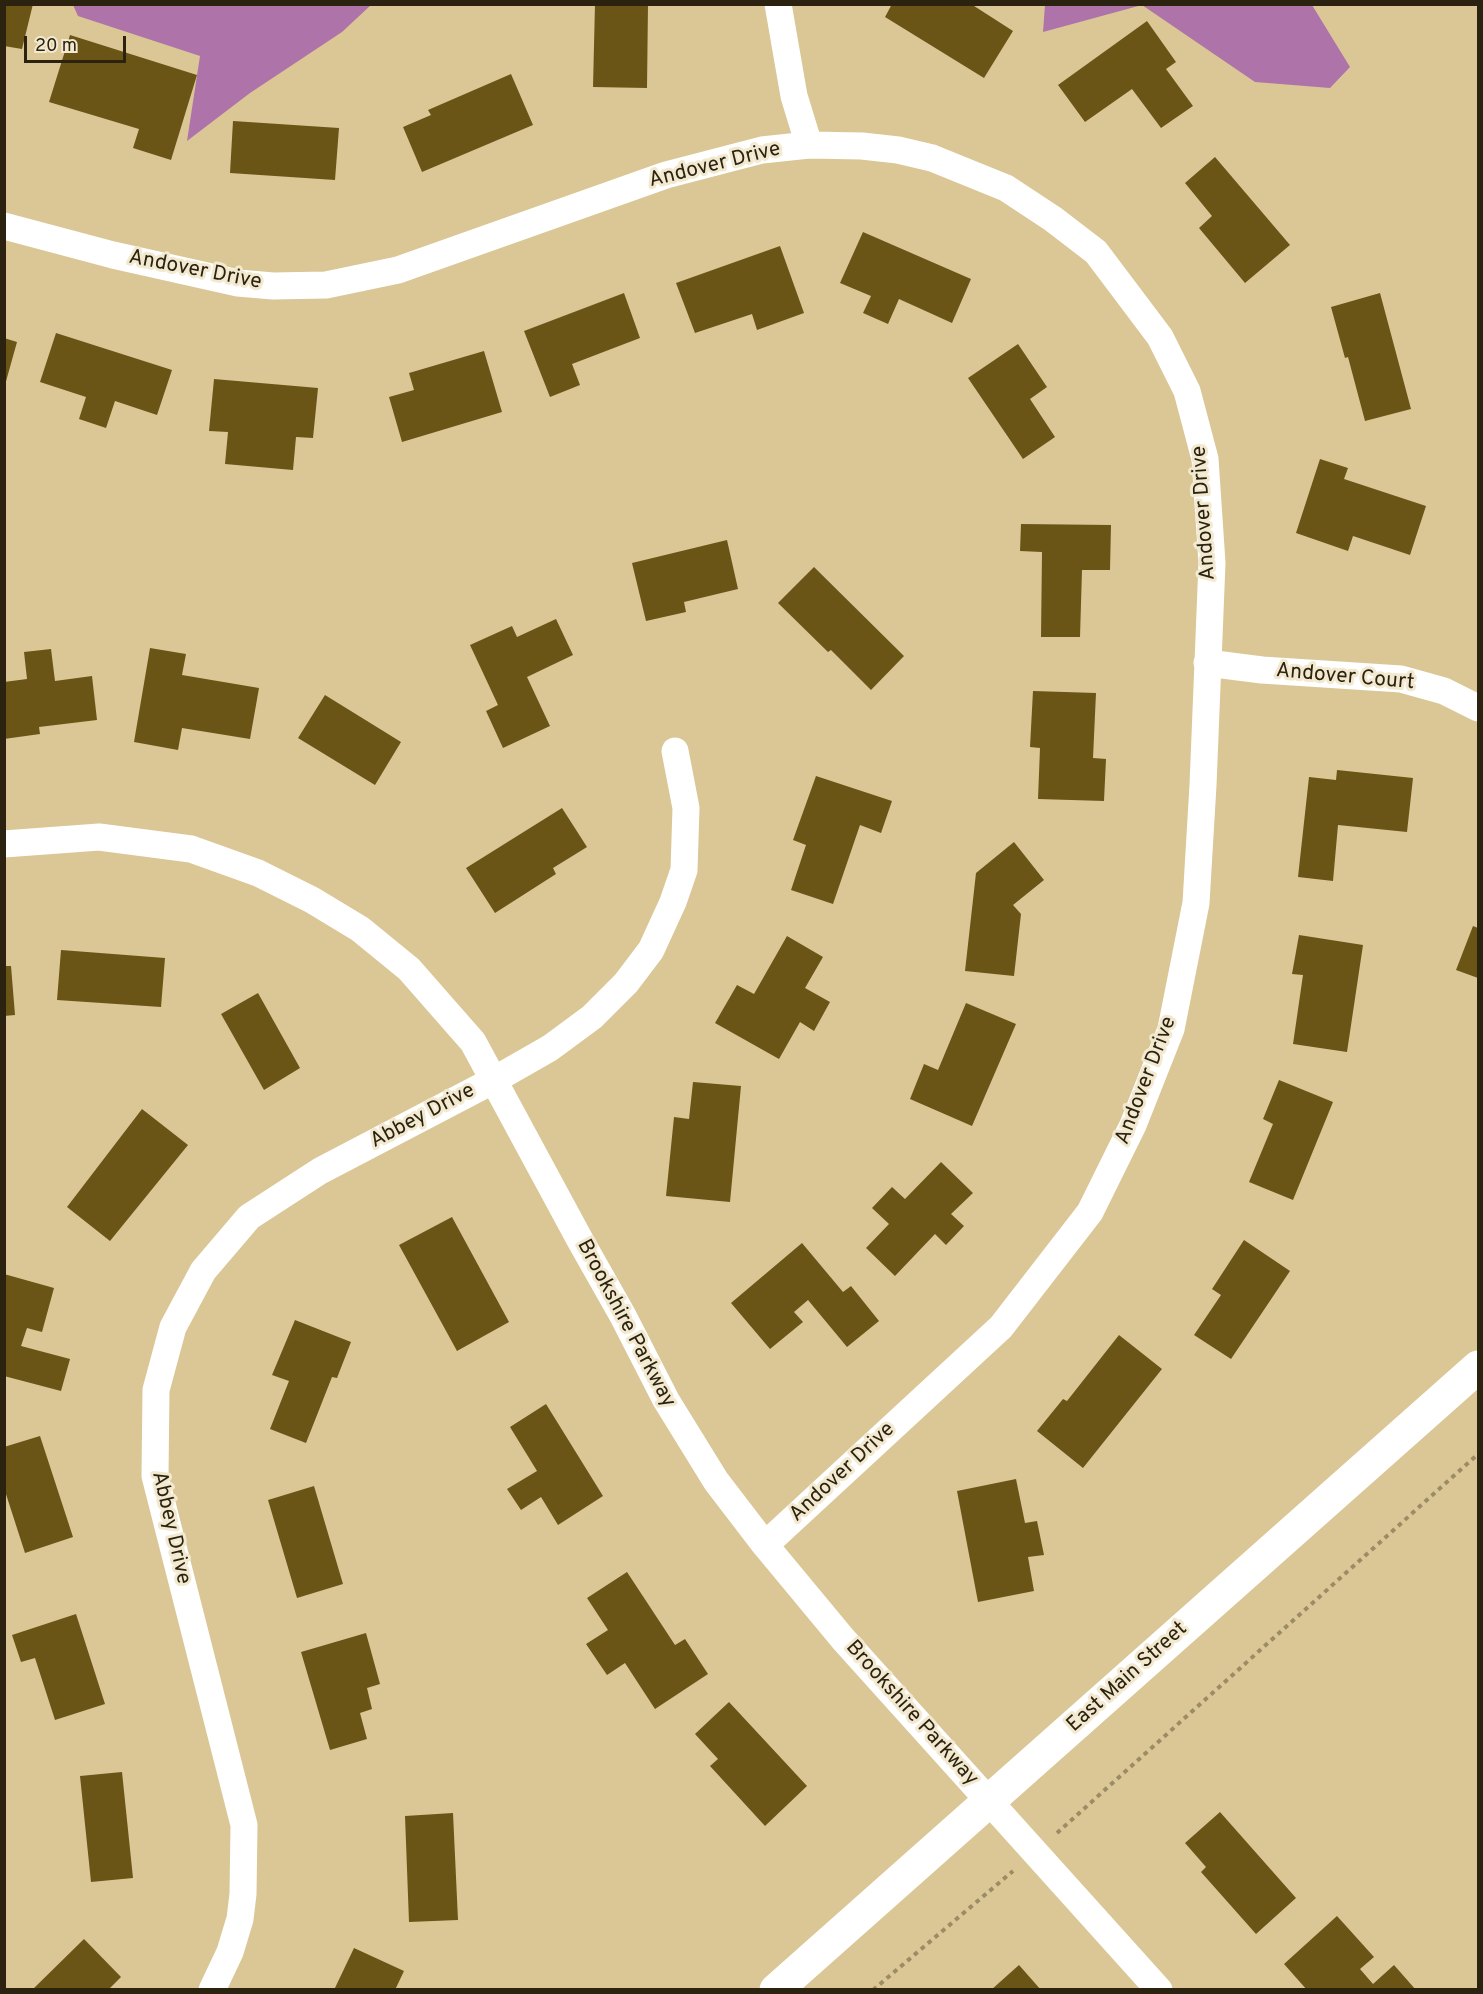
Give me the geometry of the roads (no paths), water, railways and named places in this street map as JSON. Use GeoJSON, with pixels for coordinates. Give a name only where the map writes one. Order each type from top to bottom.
{"type":"FeatureCollection","features":[{"type":"Feature","properties":{"kind":"main road","name":"East Main Street"},"geometry":{"type":"LineString","coordinates":[[777,1989],[1479,1367]]}},
{"type":"Feature","properties":{"kind":"street"},"geometry":{"type":"LineString","coordinates":[[778,4],[794,96],[809,145]]}},
{"type":"Feature","properties":{"kind":"street","name":"Andover Drive"},"geometry":{"type":"LineString","coordinates":[[4,226],[113,255],[238,283],[273,286],[326,285],[398,270],[666,175],[762,150],[809,145],[862,146],[898,150],[932,158],[1006,188],[1053,219],[1096,252],[1160,337],[1187,391],[1205,459],[1212,563],[1196,903],[1171,1029],[1133,1125],[1090,1212],[1001,1327],[765,1545]]}},
{"type":"Feature","properties":{"kind":"street","name":"Andover Court"},"geometry":{"type":"LineString","coordinates":[[1207,663],[1262,670],[1401,679],[1444,691],[1479,708]]}},
{"type":"Feature","properties":{"kind":"street","name":"Abbey Drive"},"geometry":{"type":"LineString","coordinates":[[212,1989],[230,1952],[240,1919],[243,1894],[244,1825],[155,1476],[156,1390],[173,1327],[203,1271],[249,1217],[320,1172],[550,1048],[592,1017],[626,983],[651,950],[674,902],[684,870],[686,808],[675,751]]}},
{"type":"Feature","properties":{"kind":"street","name":"Brookshire Parkway"},"geometry":{"type":"LineString","coordinates":[[4,844],[99,837],[191,849],[258,873],[312,900],[360,929],[409,969],[472,1042],[623,1316],[666,1400],[716,1481],[765,1545],[843,1639],[1159,1989]]}}]}
